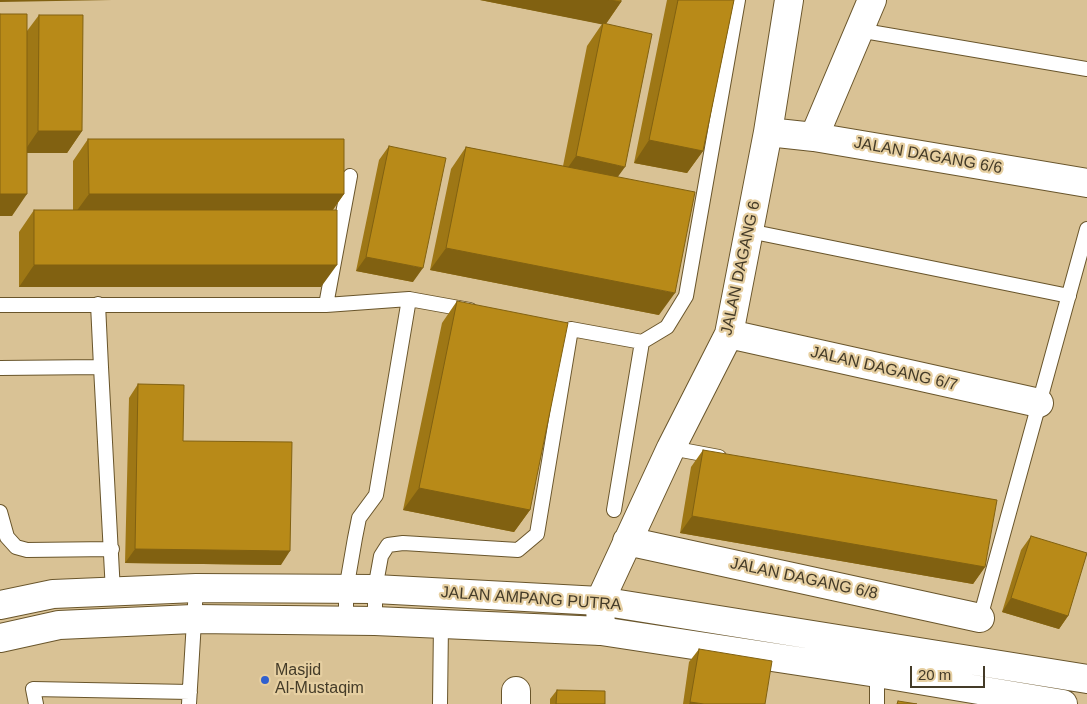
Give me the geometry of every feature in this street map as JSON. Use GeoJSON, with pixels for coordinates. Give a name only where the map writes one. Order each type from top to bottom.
{"type":"FeatureCollection","features":[{"type":"Feature","properties":{"kind":"street","name":"JALAN DAGANG 6"},"geometry":{"type":"LineString","coordinates":[[601,631],[600,602],[671,448],[729,334],[768,132],[788,0]]}},
{"type":"Feature","properties":{"kind":"street"},"geometry":{"type":"LineString","coordinates":[[814,137],[872,0]]}},
{"type":"Feature","properties":{"kind":"street","name":"JALAN DAGANG 6/6"},"geometry":{"type":"LineString","coordinates":[[768,132],[814,137],[1087,183]]}},
{"type":"Feature","properties":{"kind":"street","name":"JALAN DAGANG 6/7"},"geometry":{"type":"LineString","coordinates":[[729,334],[1039,403]]}},
{"type":"Feature","properties":{"kind":"street","name":"JALAN DAGANG 6/8"},"geometry":{"type":"LineString","coordinates":[[627,541],[980,618]]}},
{"type":"Feature","properties":{"kind":"street","name":"JALAN AMPANG PUTRA"},"geometry":{"type":"LineString","coordinates":[[0,605],[53,594],[196,588],[375,589],[600,602],[1087,679]]}},
{"type":"Feature","properties":{"kind":"street","name":"JALAN AMPANG PUTRA"},"geometry":{"type":"LineString","coordinates":[[0,638],[59,625],[194,619],[375,621],[601,631],[877,673],[988,698],[1063,704]]}},
{"type":"Feature","properties":{"kind":"street"},"geometry":{"type":"LineString","coordinates":[[988,698],[994,664]]}},
{"type":"Feature","properties":{"kind":"lane"},"geometry":{"type":"LineString","coordinates":[[375,621],[375,589],[381,556],[388,545],[403,543],[518,550],[537,534],[567,328],[642,342],[667,327],[686,296],[738,0]]}},
{"type":"Feature","properties":{"kind":"lane"},"geometry":{"type":"LineString","coordinates":[[858,30],[1087,69]]}},
{"type":"Feature","properties":{"kind":"lane"},"geometry":{"type":"LineString","coordinates":[[326,305],[350,176]]}},
{"type":"Feature","properties":{"kind":"lane"},"geometry":{"type":"LineString","coordinates":[[980,618],[1003,508],[1039,403],[1087,229]]}},
{"type":"Feature","properties":{"kind":"lane"},"geometry":{"type":"LineString","coordinates":[[749,231],[1069,296]]}},
{"type":"Feature","properties":{"kind":"lane"},"geometry":{"type":"LineString","coordinates":[[346,621],[346,590],[359,518],[376,496],[408,299]]}},
{"type":"Feature","properties":{"kind":"lane"},"geometry":{"type":"LineString","coordinates":[[0,305],[326,305],[408,299],[485,313]]}},
{"type":"Feature","properties":{"kind":"lane"},"geometry":{"type":"LineString","coordinates":[[98,304],[113,592]]}},
{"type":"Feature","properties":{"kind":"lane"},"geometry":{"type":"LineString","coordinates":[[614,510],[642,342]]}},
{"type":"Feature","properties":{"kind":"lane"},"geometry":{"type":"LineString","coordinates":[[0,368],[101,367]]}},
{"type":"Feature","properties":{"kind":"lane"},"geometry":{"type":"LineString","coordinates":[[671,448],[735,460]]}},
{"type":"Feature","properties":{"kind":"lane"},"geometry":{"type":"LineString","coordinates":[[0,512],[7,537],[16,547],[27,550],[112,549]]}},
{"type":"Feature","properties":{"kind":"lane"},"geometry":{"type":"LineString","coordinates":[[36,704],[33,689],[190,698],[196,588]]}},
{"type":"Feature","properties":{"kind":"lane"},"geometry":{"type":"LineString","coordinates":[[440,704],[442,624]]}},
{"type":"Feature","properties":{"kind":"lane"},"geometry":{"type":"LineString","coordinates":[[877,673],[877,704]]}},
{"type":"Feature","properties":{"kind":"building"},"geometry":{"type":"Polygon","coordinates":[[[678,0],[734,0],[703,151],[649,140],[678,0]]]}},
{"type":"Feature","properties":{"kind":"building"},"geometry":{"type":"Polygon","coordinates":[[[0,14],[27,14],[27,194],[0,194],[0,14]]]}},
{"type":"Feature","properties":{"kind":"building"},"geometry":{"type":"Polygon","coordinates":[[[39,15],[83,15],[82,131],[38,131],[39,15]]]}},
{"type":"Feature","properties":{"kind":"building"},"geometry":{"type":"Polygon","coordinates":[[[603,23],[652,34],[625,167],[576,156],[603,23]]]}},
{"type":"Feature","properties":{"kind":"building"},"geometry":{"type":"Polygon","coordinates":[[[88,139],[344,139],[344,194],[89,194],[88,139]]]}},
{"type":"Feature","properties":{"kind":"building"},"geometry":{"type":"Polygon","coordinates":[[[389,146],[446,158],[423,268],[366,257],[389,146]]]}},
{"type":"Feature","properties":{"kind":"building"},"geometry":{"type":"Polygon","coordinates":[[[466,147],[695,192],[675,293],[446,248],[466,147]]]}},
{"type":"Feature","properties":{"kind":"building"},"geometry":{"type":"Polygon","coordinates":[[[34,210],[337,210],[337,265],[34,265],[34,210]]]}},
{"type":"Feature","properties":{"kind":"building"},"geometry":{"type":"Polygon","coordinates":[[[457,301],[568,323],[530,510],[419,488],[457,301]]]}},
{"type":"Feature","properties":{"kind":"building"},"geometry":{"type":"Polygon","coordinates":[[[138,384],[184,385],[183,441],[292,442],[290,551],[135,549],[138,384]]]}},
{"type":"Feature","properties":{"kind":"building"},"geometry":{"type":"Polygon","coordinates":[[[703,450],[997,500],[985,567],[692,516],[703,450]]]}},
{"type":"Feature","properties":{"kind":"building"},"geometry":{"type":"Polygon","coordinates":[[[1031,536],[1087,553],[1068,616],[1011,598],[1031,536]]]}},
{"type":"Feature","properties":{"kind":"building"},"geometry":{"type":"Polygon","coordinates":[[[699,649],[772,661],[765,704],[704,704],[690,702],[699,649]]]}},
{"type":"Feature","properties":{"kind":"building"},"geometry":{"type":"Polygon","coordinates":[[[557,690],[605,691],[605,704],[556,704],[557,690]]]}},
{"type":"Feature","properties":{"kind":"building"},"geometry":{"type":"Polygon","coordinates":[[[898,701],[917,704],[897,704],[898,701]]]}},
{"type":"Feature","properties":{"kind":"place","name":"Masjid Al-Mustaqim"},"geometry":{"type":"Point","coordinates":[265,680]}}]}
